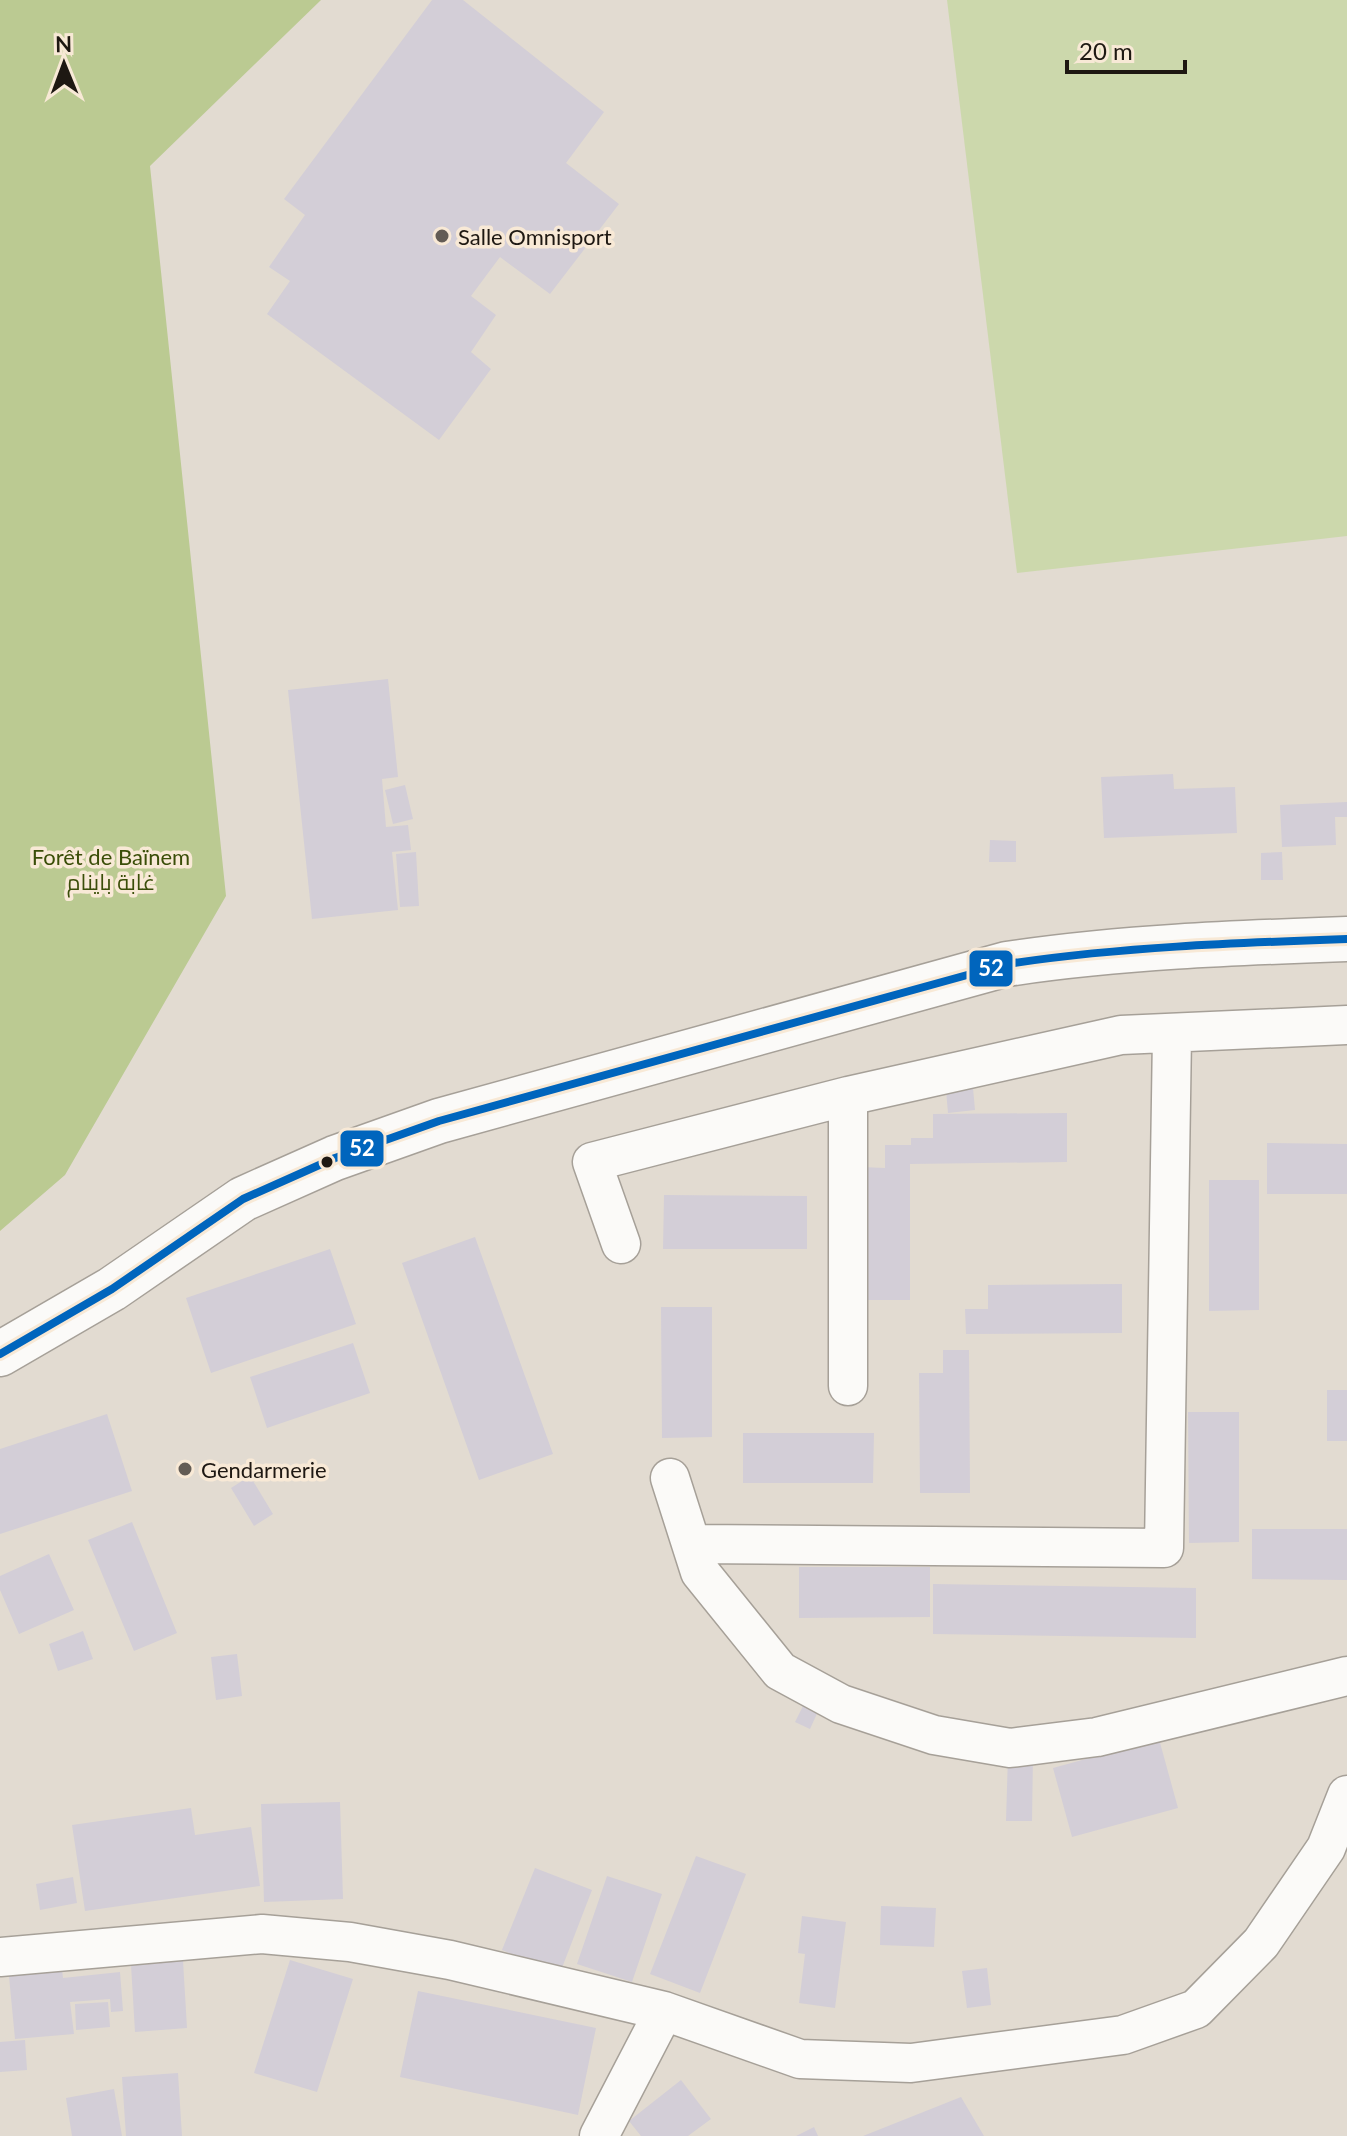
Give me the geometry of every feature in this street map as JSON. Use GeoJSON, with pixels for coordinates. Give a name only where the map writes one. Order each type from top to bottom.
{"type":"FeatureCollection","features":[{"type":"Feature","properties":{"kind":"main road"},"geometry":{"type":"LineString","coordinates":[[0,1354],[112,1289],[243,1199],[335,1158],[439,1121],[1007,964],[1177,945],[1347,939]]}},
{"type":"Feature","properties":{"kind":"street"},"geometry":{"type":"LineString","coordinates":[[621,1244],[592,1162],[848,1096],[1121,1035],[1347,1025]]}},
{"type":"Feature","properties":{"kind":"street"},"geometry":{"type":"LineString","coordinates":[[691,1544],[1164,1548],[1172,1035]]}},
{"type":"Feature","properties":{"kind":"street"},"geometry":{"type":"LineString","coordinates":[[848,1096],[848,1386]]}},
{"type":"Feature","properties":{"kind":"street"},"geometry":{"type":"LineString","coordinates":[[670,1478],[700,1572],[780,1671],[841,1704],[934,1735],[1010,1748],[1097,1737],[1347,1676]]}},
{"type":"Feature","properties":{"kind":"street"},"geometry":{"type":"LineString","coordinates":[[0,1957],[262,1934],[350,1942],[450,1960],[664,2011],[800,2059],[911,2063],[1123,2035],[1196,2009],[1261,1943],[1326,1848],[1347,1795]]}},
{"type":"Feature","properties":{"kind":"street"},"geometry":{"type":"LineString","coordinates":[[599,2136],[664,2011]]}},
{"type":"Feature","properties":{"kind":"green space","name":"Forêt de Baïnem غابة باينام"},"geometry":{"type":"Polygon","coordinates":[[[0,0],[321,0],[150,166],[226,896],[65,1175],[0,1231],[0,0]]]}},
{"type":"Feature","properties":{"kind":"green space"},"geometry":{"type":"Polygon","coordinates":[[[947,0],[1347,0],[1347,536],[1017,573],[947,0]]]}},
{"type":"Feature","properties":{"kind":"building","name":"Salle Omnisport"},"geometry":{"type":"Polygon","coordinates":[[[432,0],[463,0],[604,112],[566,163],[619,204],[550,294],[500,257],[471,296],[496,315],[471,352],[491,369],[439,440],[267,314],[290,281],[269,267],[305,215],[284,199],[432,0]]]}},
{"type":"Feature","properties":{"kind":"building"},"geometry":{"type":"Polygon","coordinates":[[[388,679],[398,777],[382,779],[386,827],[408,825],[411,850],[392,852],[398,910],[312,919],[288,690],[388,679]]]}},
{"type":"Feature","properties":{"kind":"building"},"geometry":{"type":"Polygon","coordinates":[[[1173,774],[1174,789],[1235,787],[1237,833],[1104,838],[1101,777],[1173,774]]]}},
{"type":"Feature","properties":{"kind":"building"},"geometry":{"type":"Polygon","coordinates":[[[405,785],[413,819],[393,824],[385,790],[405,785]]]}},
{"type":"Feature","properties":{"kind":"building"},"geometry":{"type":"Polygon","coordinates":[[[1347,802],[1347,817],[1335,817],[1336,845],[1282,847],[1280,805],[1347,802]]]}},
{"type":"Feature","properties":{"kind":"building"},"geometry":{"type":"Polygon","coordinates":[[[990,840],[1016,841],[1016,862],[989,862],[990,840]]]}},
{"type":"Feature","properties":{"kind":"building"},"geometry":{"type":"Polygon","coordinates":[[[416,852],[419,906],[400,907],[396,854],[416,852]]]}},
{"type":"Feature","properties":{"kind":"building"},"geometry":{"type":"Polygon","coordinates":[[[1282,852],[1283,880],[1261,880],[1261,853],[1282,852]]]}},
{"type":"Feature","properties":{"kind":"building"},"geometry":{"type":"Polygon","coordinates":[[[973,1088],[975,1110],[948,1113],[946,1090],[973,1088]]]}},
{"type":"Feature","properties":{"kind":"building"},"geometry":{"type":"Polygon","coordinates":[[[1067,1113],[1067,1162],[910,1164],[910,1300],[861,1300],[861,1167],[885,1168],[885,1145],[911,1145],[911,1138],[933,1138],[933,1114],[1067,1113]]]}},
{"type":"Feature","properties":{"kind":"building"},"geometry":{"type":"Polygon","coordinates":[[[1267,1143],[1347,1144],[1347,1194],[1267,1194],[1267,1143]]]}},
{"type":"Feature","properties":{"kind":"building"},"geometry":{"type":"Polygon","coordinates":[[[1209,1180],[1259,1180],[1259,1310],[1209,1311],[1209,1180]]]}},
{"type":"Feature","properties":{"kind":"building"},"geometry":{"type":"Polygon","coordinates":[[[664,1195],[807,1196],[807,1249],[663,1249],[664,1195]]]}},
{"type":"Feature","properties":{"kind":"building"},"geometry":{"type":"Polygon","coordinates":[[[475,1237],[553,1454],[479,1480],[402,1263],[475,1237]]]}},
{"type":"Feature","properties":{"kind":"building"},"geometry":{"type":"Polygon","coordinates":[[[330,1249],[356,1324],[211,1373],[186,1298],[330,1249]]]}},
{"type":"Feature","properties":{"kind":"building"},"geometry":{"type":"Polygon","coordinates":[[[1122,1284],[1122,1333],[966,1334],[965,1309],[988,1309],[988,1285],[1122,1284]]]}},
{"type":"Feature","properties":{"kind":"building"},"geometry":{"type":"Polygon","coordinates":[[[661,1307],[712,1307],[712,1437],[662,1438],[661,1307]]]}},
{"type":"Feature","properties":{"kind":"building"},"geometry":{"type":"Polygon","coordinates":[[[353,1343],[370,1393],[267,1428],[250,1377],[353,1343]]]}},
{"type":"Feature","properties":{"kind":"building"},"geometry":{"type":"Polygon","coordinates":[[[943,1350],[969,1350],[970,1493],[920,1493],[919,1373],[943,1373],[943,1350]]]}},
{"type":"Feature","properties":{"kind":"building"},"geometry":{"type":"Polygon","coordinates":[[[1327,1390],[1347,1390],[1347,1441],[1327,1441],[1327,1390]]]}},
{"type":"Feature","properties":{"kind":"building"},"geometry":{"type":"Polygon","coordinates":[[[1188,1412],[1239,1412],[1239,1542],[1189,1543],[1188,1412]]]}},
{"type":"Feature","properties":{"kind":"building"},"geometry":{"type":"Polygon","coordinates":[[[107,1414],[132,1491],[0,1534],[0,1449],[107,1414]]]}},
{"type":"Feature","properties":{"kind":"building"},"geometry":{"type":"Polygon","coordinates":[[[743,1433],[874,1433],[873,1483],[743,1483],[743,1433]]]}},
{"type":"Feature","properties":{"kind":"building"},"geometry":{"type":"Polygon","coordinates":[[[250,1476],[273,1514],[254,1526],[231,1488],[250,1476]]]}},
{"type":"Feature","properties":{"kind":"building"},"geometry":{"type":"Polygon","coordinates":[[[132,1522],[177,1633],[134,1651],[88,1540],[132,1522]]]}},
{"type":"Feature","properties":{"kind":"building"},"geometry":{"type":"Polygon","coordinates":[[[1252,1529],[1347,1529],[1347,1580],[1252,1579],[1252,1529]]]}},
{"type":"Feature","properties":{"kind":"building"},"geometry":{"type":"Polygon","coordinates":[[[49,1554],[74,1610],[19,1634],[0,1590],[0,1576],[49,1554]]]}},
{"type":"Feature","properties":{"kind":"building"},"geometry":{"type":"Polygon","coordinates":[[[799,1567],[930,1567],[930,1617],[799,1618],[799,1567]]]}},
{"type":"Feature","properties":{"kind":"building"},"geometry":{"type":"Polygon","coordinates":[[[933,1584],[1196,1588],[1196,1638],[933,1634],[933,1584]]]}},
{"type":"Feature","properties":{"kind":"building"},"geometry":{"type":"Polygon","coordinates":[[[83,1631],[93,1659],[58,1671],[49,1644],[83,1631]]]}},
{"type":"Feature","properties":{"kind":"building"},"geometry":{"type":"Polygon","coordinates":[[[237,1654],[242,1696],[216,1700],[211,1657],[237,1654]]]}},
{"type":"Feature","properties":{"kind":"building"},"geometry":{"type":"Polygon","coordinates":[[[806,1700],[820,1707],[810,1729],[795,1722],[806,1700]]]}},
{"type":"Feature","properties":{"kind":"building"},"geometry":{"type":"Polygon","coordinates":[[[1159,1739],[1178,1808],[1072,1837],[1053,1768],[1159,1739]]]}},
{"type":"Feature","properties":{"kind":"building"},"geometry":{"type":"Polygon","coordinates":[[[1008,1755],[1033,1755],[1032,1821],[1006,1821],[1008,1755]]]}},
{"type":"Feature","properties":{"kind":"building"},"geometry":{"type":"Polygon","coordinates":[[[340,1802],[343,1899],[264,1902],[261,1804],[340,1802]]]}},
{"type":"Feature","properties":{"kind":"building"},"geometry":{"type":"Polygon","coordinates":[[[191,1808],[195,1835],[251,1827],[260,1886],[85,1911],[72,1825],[191,1808]]]}},
{"type":"Feature","properties":{"kind":"building"},"geometry":{"type":"Polygon","coordinates":[[[696,1856],[746,1874],[700,1993],[650,1974],[696,1856]]]}},
{"type":"Feature","properties":{"kind":"building"},"geometry":{"type":"Polygon","coordinates":[[[535,1868],[592,1890],[560,1973],[502,1950],[535,1868]]]}},
{"type":"Feature","properties":{"kind":"building"},"geometry":{"type":"Polygon","coordinates":[[[607,1876],[662,1894],[632,1982],[577,1964],[607,1876]]]}},
{"type":"Feature","properties":{"kind":"building"},"geometry":{"type":"Polygon","coordinates":[[[73,1877],[77,1903],[40,1910],[36,1884],[73,1877]]]}},
{"type":"Feature","properties":{"kind":"building"},"geometry":{"type":"Polygon","coordinates":[[[881,1906],[936,1908],[934,1947],[880,1945],[881,1906]]]}},
{"type":"Feature","properties":{"kind":"building"},"geometry":{"type":"Polygon","coordinates":[[[802,1916],[846,1922],[835,2008],[799,2003],[805,1954],[798,1953],[802,1916]]]}},
{"type":"Feature","properties":{"kind":"building"},"geometry":{"type":"Polygon","coordinates":[[[182,1944],[187,2028],[135,2032],[130,1948],[182,1944]]]}},
{"type":"Feature","properties":{"kind":"building"},"geometry":{"type":"Polygon","coordinates":[[[290,1960],[353,1979],[317,2092],[254,2073],[290,1960]]]}},
{"type":"Feature","properties":{"kind":"building"},"geometry":{"type":"Polygon","coordinates":[[[61,1961],[63,1978],[120,1972],[123,2011],[111,2012],[110,1999],[70,2002],[74,2034],[15,2039],[8,1966],[61,1961]]]}},
{"type":"Feature","properties":{"kind":"building"},"geometry":{"type":"Polygon","coordinates":[[[987,1968],[991,2005],[967,2008],[962,1971],[987,1968]]]}},
{"type":"Feature","properties":{"kind":"building"},"geometry":{"type":"Polygon","coordinates":[[[418,1991],[596,2028],[578,2115],[400,2077],[418,1991]]]}},
{"type":"Feature","properties":{"kind":"building"},"geometry":{"type":"Polygon","coordinates":[[[108,2002],[110,2027],[76,2030],[75,2004],[108,2002]]]}},
{"type":"Feature","properties":{"kind":"building"},"geometry":{"type":"Polygon","coordinates":[[[25,2040],[27,2070],[0,2072],[0,2042],[25,2040]]]}},
{"type":"Feature","properties":{"kind":"building"},"geometry":{"type":"Polygon","coordinates":[[[178,2073],[182,2136],[126,2136],[122,2077],[178,2073]]]}},
{"type":"Feature","properties":{"kind":"building"},"geometry":{"type":"Polygon","coordinates":[[[681,2080],[711,2119],[688,2136],[641,2136],[629,2121],[681,2080]]]}},
{"type":"Feature","properties":{"kind":"building"},"geometry":{"type":"Polygon","coordinates":[[[114,2089],[122,2136],[72,2136],[66,2098],[114,2089]]]}},
{"type":"Feature","properties":{"kind":"building"},"geometry":{"type":"Polygon","coordinates":[[[961,2097],[984,2136],[863,2136],[961,2097]]]}},
{"type":"Feature","properties":{"kind":"building"},"geometry":{"type":"Polygon","coordinates":[[[814,2127],[818,2136],[796,2136],[814,2127]]]}},
{"type":"Feature","properties":{"kind":"transit line","name":"52"},"geometry":{"type":"LineString","coordinates":[[0,1354],[112,1289],[243,1199],[335,1158],[439,1121],[1007,964],[1134,950],[1347,939]]}},
{"type":"Feature","properties":{"kind":"place","name":"Salle Omnisport"},"geometry":{"type":"Point","coordinates":[442,236]}},
{"type":"Feature","properties":{"kind":"place","name":"Gendarmerie"},"geometry":{"type":"Point","coordinates":[185,1469]}}]}
